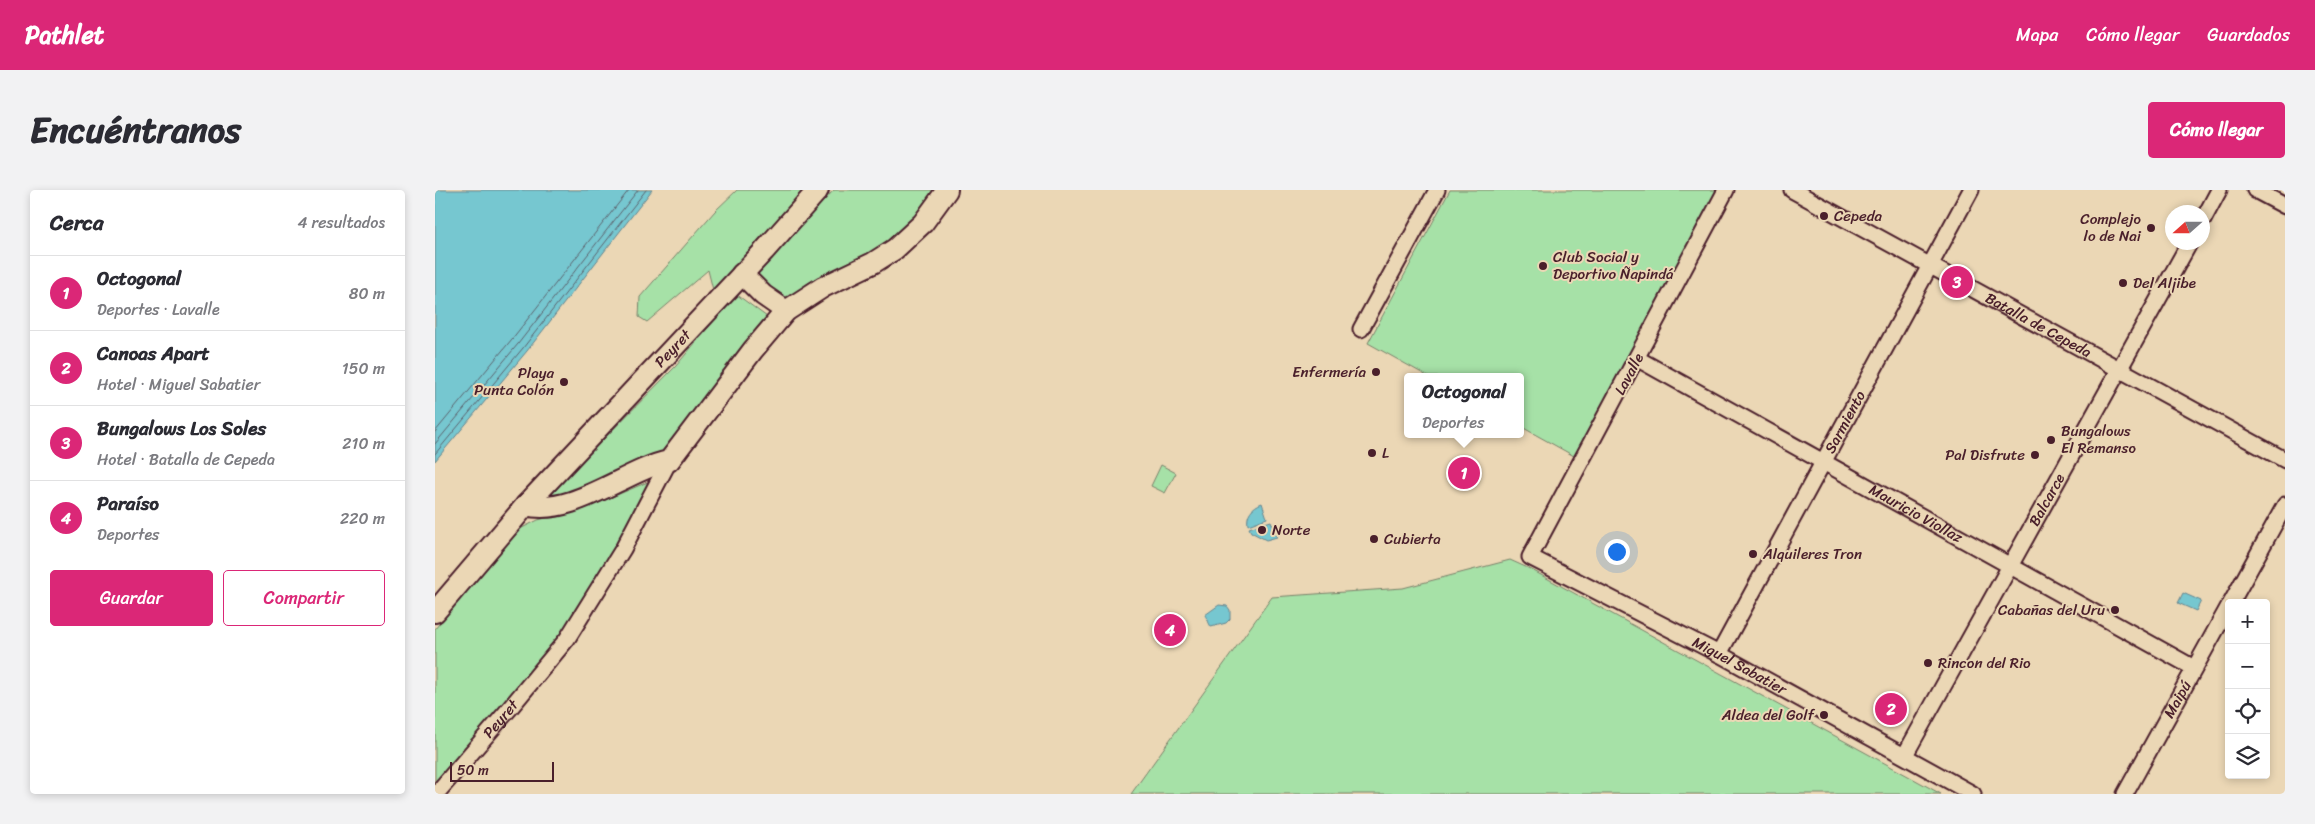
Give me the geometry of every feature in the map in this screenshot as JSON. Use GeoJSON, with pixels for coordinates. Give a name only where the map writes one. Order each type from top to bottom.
{"type":"FeatureCollection","features":[{"type":"Feature","properties":{"kind":"street","name":"Peyret"},"geometry":{"type":"LineString","coordinates":[[435,612],[526,506],[743,274],[818,190]]}},
{"type":"Feature","properties":{"kind":"street","name":"Peyret"},"geometry":{"type":"LineString","coordinates":[[436,794],[567,639],[623,549],[669,461],[753,350],[786,311],[823,287],[873,263],[895,249],[923,223],[947,190]]}},
{"type":"Feature","properties":{"kind":"street"},"geometry":{"type":"LineString","coordinates":[[1361,329],[1437,190]]}},
{"type":"Feature","properties":{"kind":"street","name":"Lavalle"},"geometry":{"type":"LineString","coordinates":[[1531,557],[1726,190]]}},
{"type":"Feature","properties":{"kind":"street","name":"Batalla de Cepeda"},"geometry":{"type":"LineString","coordinates":[[1792,190],[2285,460]]}},
{"type":"Feature","properties":{"kind":"street","name":"Sarmiento"},"geometry":{"type":"LineString","coordinates":[[1719,654],[1971,190]]}},
{"type":"Feature","properties":{"kind":"street"},"geometry":{"type":"LineString","coordinates":[[2210,207],[2219,190]]}},
{"type":"Feature","properties":{"kind":"street"},"geometry":{"type":"LineString","coordinates":[[2255,190],[2285,206]]}},
{"type":"Feature","properties":{"kind":"street","name":"Balcarce"},"geometry":{"type":"LineString","coordinates":[[1905,755],[2186,250]]}},
{"type":"Feature","properties":{"kind":"street"},"geometry":{"type":"LineString","coordinates":[[743,274],[763,296],[786,311]]}},
{"type":"Feature","properties":{"kind":"street","name":"Mauricio Viollaz"},"geometry":{"type":"LineString","coordinates":[[1637,359],[2194,668]]}},
{"type":"Feature","properties":{"kind":"street"},"geometry":{"type":"LineString","coordinates":[[526,506],[547,508],[563,503],[615,485],[652,466],[669,461]]}},
{"type":"Feature","properties":{"kind":"street"},"geometry":{"type":"LineString","coordinates":[[2233,599],[2285,505]]}},
{"type":"Feature","properties":{"kind":"street","name":"Miguel Sabatier"},"geometry":{"type":"LineString","coordinates":[[1531,557],[1719,654],[1973,794]]}},
{"type":"Feature","properties":{"kind":"street","name":"Maipú"},"geometry":{"type":"LineString","coordinates":[[2125,794],[2225,613]]}},
{"type":"Feature","properties":{"kind":"green space"},"geometry":{"type":"Polygon","coordinates":[[[737,190],[804,190],[713,290],[708,270],[647,322],[639,317],[640,297],[715,211],[737,190]]]}},
{"type":"Feature","properties":{"kind":"green space"},"geometry":{"type":"Polygon","coordinates":[[[834,190],[937,190],[912,220],[877,249],[808,283],[786,300],[778,301],[756,276],[758,269],[834,190]]]}},
{"type":"Feature","properties":{"kind":"green space","name":"Club Social y Deportivo Ñapindá"},"geometry":{"type":"Polygon","coordinates":[[[1450,190],[1718,190],[1574,456],[1524,428],[1524,373],[1422,373],[1368,343],[1450,190]]]}},
{"type":"Feature","properties":{"kind":"green space"},"geometry":{"type":"Polygon","coordinates":[[[736,294],[767,317],[676,435],[654,460],[554,502],[549,494],[676,366],[736,294]]]}},
{"type":"Feature","properties":{"kind":"green space"},"geometry":{"type":"Polygon","coordinates":[[[1161,465],[1176,473],[1165,493],[1151,486],[1161,465]]]}},
{"type":"Feature","properties":{"kind":"green space"},"geometry":{"type":"Polygon","coordinates":[[[650,481],[610,560],[564,635],[435,788],[435,629],[487,564],[520,529],[538,520],[586,508],[650,481]]]}},
{"type":"Feature","properties":{"kind":"green space"},"geometry":{"type":"Polygon","coordinates":[[[1510,560],[1530,569],[1941,794],[1131,794],[1272,597],[1403,588],[1510,560]]]}},
{"type":"Feature","properties":{"kind":"water"},"geometry":{"type":"Polygon","coordinates":[[[435,190],[652,190],[527,351],[435,461],[435,190]]]}},
{"type":"Feature","properties":{"kind":"water"},"geometry":{"type":"Polygon","coordinates":[[[1464,467],[1470,470],[1473,476],[1470,482],[1464,485],[1458,482],[1455,476],[1458,470],[1464,467]]]}},
{"type":"Feature","properties":{"kind":"water","name":"Norte"},"geometry":{"type":"Polygon","coordinates":[[[1262,503],[1267,518],[1248,525],[1248,517],[1251,511],[1262,503]]]}},
{"type":"Feature","properties":{"kind":"water","name":"Norte"},"geometry":{"type":"Polygon","coordinates":[[[1271,521],[1277,537],[1266,540],[1251,532],[1249,528],[1271,521]]]}},
{"type":"Feature","properties":{"kind":"water"},"geometry":{"type":"Polygon","coordinates":[[[2183,593],[2201,601],[2196,611],[2178,603],[2183,593]]]}},
{"type":"Feature","properties":{"kind":"water"},"geometry":{"type":"Polygon","coordinates":[[[1219,605],[1227,606],[1230,610],[1230,619],[1226,623],[1211,627],[1205,615],[1219,605]]]}},
{"type":"Feature","properties":{"kind":"water"},"geometry":{"type":"Polygon","coordinates":[[[1166,621],[1182,623],[1183,636],[1163,639],[1158,632],[1161,623],[1166,621]]]}},
{"type":"Feature","properties":{"kind":"place","name":"Cepeda"},"geometry":{"type":"Point","coordinates":[1824,216]}},
{"type":"Feature","properties":{"kind":"place","name":"Complejo lo de Nai"},"geometry":{"type":"Point","coordinates":[2151,228]}},
{"type":"Feature","properties":{"kind":"place","name":"Club Social y Deportivo Ñapindá"},"geometry":{"type":"Point","coordinates":[1543,266]}},
{"type":"Feature","properties":{"kind":"place","name":"Bungalows Los Soles"},"geometry":{"type":"Point","coordinates":[1957,282]}},
{"type":"Feature","properties":{"kind":"place","name":"Del Aljibe"},"geometry":{"type":"Point","coordinates":[2123,283]}},
{"type":"Feature","properties":{"kind":"place","name":"Enfermería"},"geometry":{"type":"Point","coordinates":[1376,372]}},
{"type":"Feature","properties":{"kind":"place","name":"Playa Punta Colón"},"geometry":{"type":"Point","coordinates":[564,382]}},
{"type":"Feature","properties":{"kind":"place","name":"Bungalows El Remanso"},"geometry":{"type":"Point","coordinates":[2051,440]}},
{"type":"Feature","properties":{"kind":"place","name":"L"},"geometry":{"type":"Point","coordinates":[1372,453]}},
{"type":"Feature","properties":{"kind":"place","name":"Pal Disfrute"},"geometry":{"type":"Point","coordinates":[2035,455]}},
{"type":"Feature","properties":{"kind":"place","name":"Octogonal"},"geometry":{"type":"Point","coordinates":[1464,473]}},
{"type":"Feature","properties":{"kind":"place","name":"Norte"},"geometry":{"type":"Point","coordinates":[1262,530]}},
{"type":"Feature","properties":{"kind":"place","name":"Cubierta"},"geometry":{"type":"Point","coordinates":[1374,539]}},
{"type":"Feature","properties":{"kind":"place","name":"Alquileres Tron"},"geometry":{"type":"Point","coordinates":[1753,554]}},
{"type":"Feature","properties":{"kind":"place","name":"Cabañas del Uru"},"geometry":{"type":"Point","coordinates":[2115,610]}},
{"type":"Feature","properties":{"kind":"place","name":"Paraíso"},"geometry":{"type":"Point","coordinates":[1170,630]}},
{"type":"Feature","properties":{"kind":"place","name":"Rincon del Rio"},"geometry":{"type":"Point","coordinates":[1928,663]}},
{"type":"Feature","properties":{"kind":"place","name":"Canoas Apart"},"geometry":{"type":"Point","coordinates":[1891,709]}},
{"type":"Feature","properties":{"kind":"place","name":"Aldea del Golf"},"geometry":{"type":"Point","coordinates":[1824,715]}}]}
